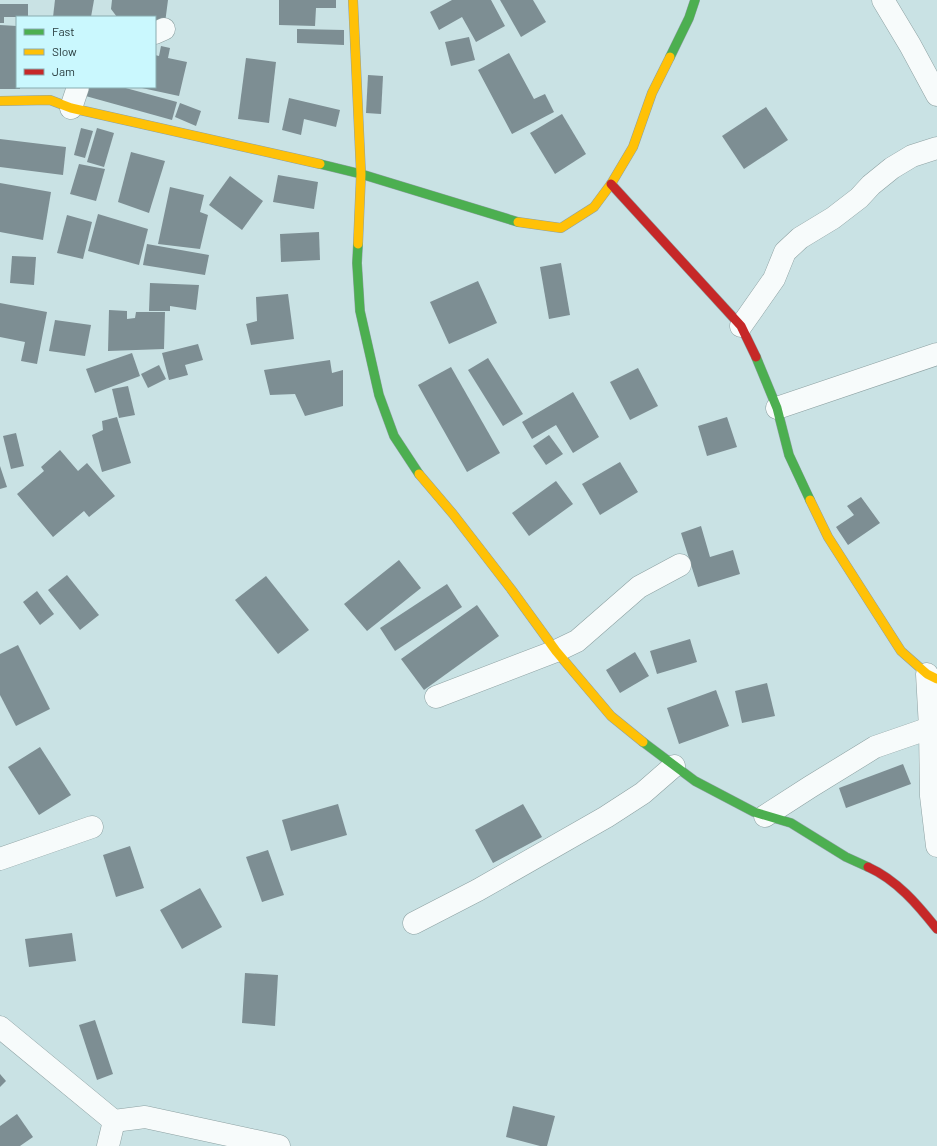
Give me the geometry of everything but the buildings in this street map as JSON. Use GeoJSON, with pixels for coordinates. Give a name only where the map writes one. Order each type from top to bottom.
{"type":"FeatureCollection","features":[{"type":"Feature","properties":{"kind":"street"},"geometry":{"type":"LineString","coordinates":[[353,0],[361,174],[357,263],[360,311],[378,395],[394,436],[420,476],[453,514],[511,589],[556,651],[611,716],[648,747],[695,781],[754,812],[791,823],[846,857],[882,873],[916,903],[937,929]]}},
{"type":"Feature","properties":{"kind":"street"},"geometry":{"type":"LineString","coordinates":[[0,101],[50,100],[71,108],[279,154],[361,174],[520,222],[561,228],[594,207],[611,184],[633,147],[652,93],[689,18],[695,0]]}},
{"type":"Feature","properties":{"kind":"street"},"geometry":{"type":"LineString","coordinates":[[883,0],[910,45],[937,96]]}},
{"type":"Feature","properties":{"kind":"street"},"geometry":{"type":"LineString","coordinates":[[71,108],[78,88]]}},
{"type":"Feature","properties":{"kind":"street"},"geometry":{"type":"LineString","coordinates":[[741,326],[774,279],[785,252],[800,238],[833,218],[859,198],[871,185],[892,168],[912,156],[937,148]]}},
{"type":"Feature","properties":{"kind":"street"},"geometry":{"type":"LineString","coordinates":[[611,184],[741,326],[761,368],[777,408],[788,455],[828,537],[901,651],[932,677],[930,728],[931,796],[937,846]]}},
{"type":"Feature","properties":{"kind":"street"},"geometry":{"type":"LineString","coordinates":[[777,408],[937,354]]}},
{"type":"Feature","properties":{"kind":"street"},"geometry":{"type":"LineString","coordinates":[[436,698],[556,651],[577,641],[639,587],[680,565]]}},
{"type":"Feature","properties":{"kind":"street"},"geometry":{"type":"LineString","coordinates":[[765,816],[875,747],[930,728]]}},
{"type":"Feature","properties":{"kind":"street"},"geometry":{"type":"LineString","coordinates":[[414,924],[478,890],[606,817],[643,793],[674,766]]}},
{"type":"Feature","properties":{"kind":"street"},"geometry":{"type":"LineString","coordinates":[[0,860],[92,827]]}},
{"type":"Feature","properties":{"kind":"street"},"geometry":{"type":"LineString","coordinates":[[0,1027],[114,1121],[145,1117],[279,1146]]}},
{"type":"Feature","properties":{"kind":"street"},"geometry":{"type":"LineString","coordinates":[[108,1146],[114,1121]]}},
{"type":"Feature","properties":{"kind":"traffic: fast"},"geometry":{"type":"LineString","coordinates":[[670,57],[689,18],[695,0]]}},
{"type":"Feature","properties":{"kind":"traffic: fast"},"geometry":{"type":"LineString","coordinates":[[320,164],[361,174],[518,222]]}},
{"type":"Feature","properties":{"kind":"traffic: fast"},"geometry":{"type":"LineString","coordinates":[[358,244],[357,263],[360,311],[379,395],[394,436],[419,474]]}},
{"type":"Feature","properties":{"kind":"traffic: fast"},"geometry":{"type":"LineString","coordinates":[[756,357],[777,408],[789,455],[810,500]]}},
{"type":"Feature","properties":{"kind":"traffic: fast"},"geometry":{"type":"LineString","coordinates":[[643,742],[695,781],[754,812],[791,823],[846,857],[868,867]]}},
{"type":"Feature","properties":{"kind":"traffic: slow"},"geometry":{"type":"LineString","coordinates":[[353,0],[361,174],[358,244]]}},
{"type":"Feature","properties":{"kind":"traffic: slow"},"geometry":{"type":"LineString","coordinates":[[518,222],[561,228],[594,207],[611,184],[633,147],[652,93],[670,57]]}},
{"type":"Feature","properties":{"kind":"traffic: slow"},"geometry":{"type":"LineString","coordinates":[[0,101],[50,100],[71,108],[320,164]]}},
{"type":"Feature","properties":{"kind":"traffic: slow"},"geometry":{"type":"LineString","coordinates":[[419,474],[453,514],[511,589],[556,651],[611,716],[643,742]]}},
{"type":"Feature","properties":{"kind":"traffic: slow"},"geometry":{"type":"LineString","coordinates":[[810,500],[828,537],[901,651],[927,674],[937,679]]}},
{"type":"Feature","properties":{"kind":"traffic: jam"},"geometry":{"type":"LineString","coordinates":[[611,184],[741,326],[756,357]]}},
{"type":"Feature","properties":{"kind":"traffic: jam"},"geometry":{"type":"LineString","coordinates":[[868,867],[879,872],[898,886],[937,929]]}}]}
